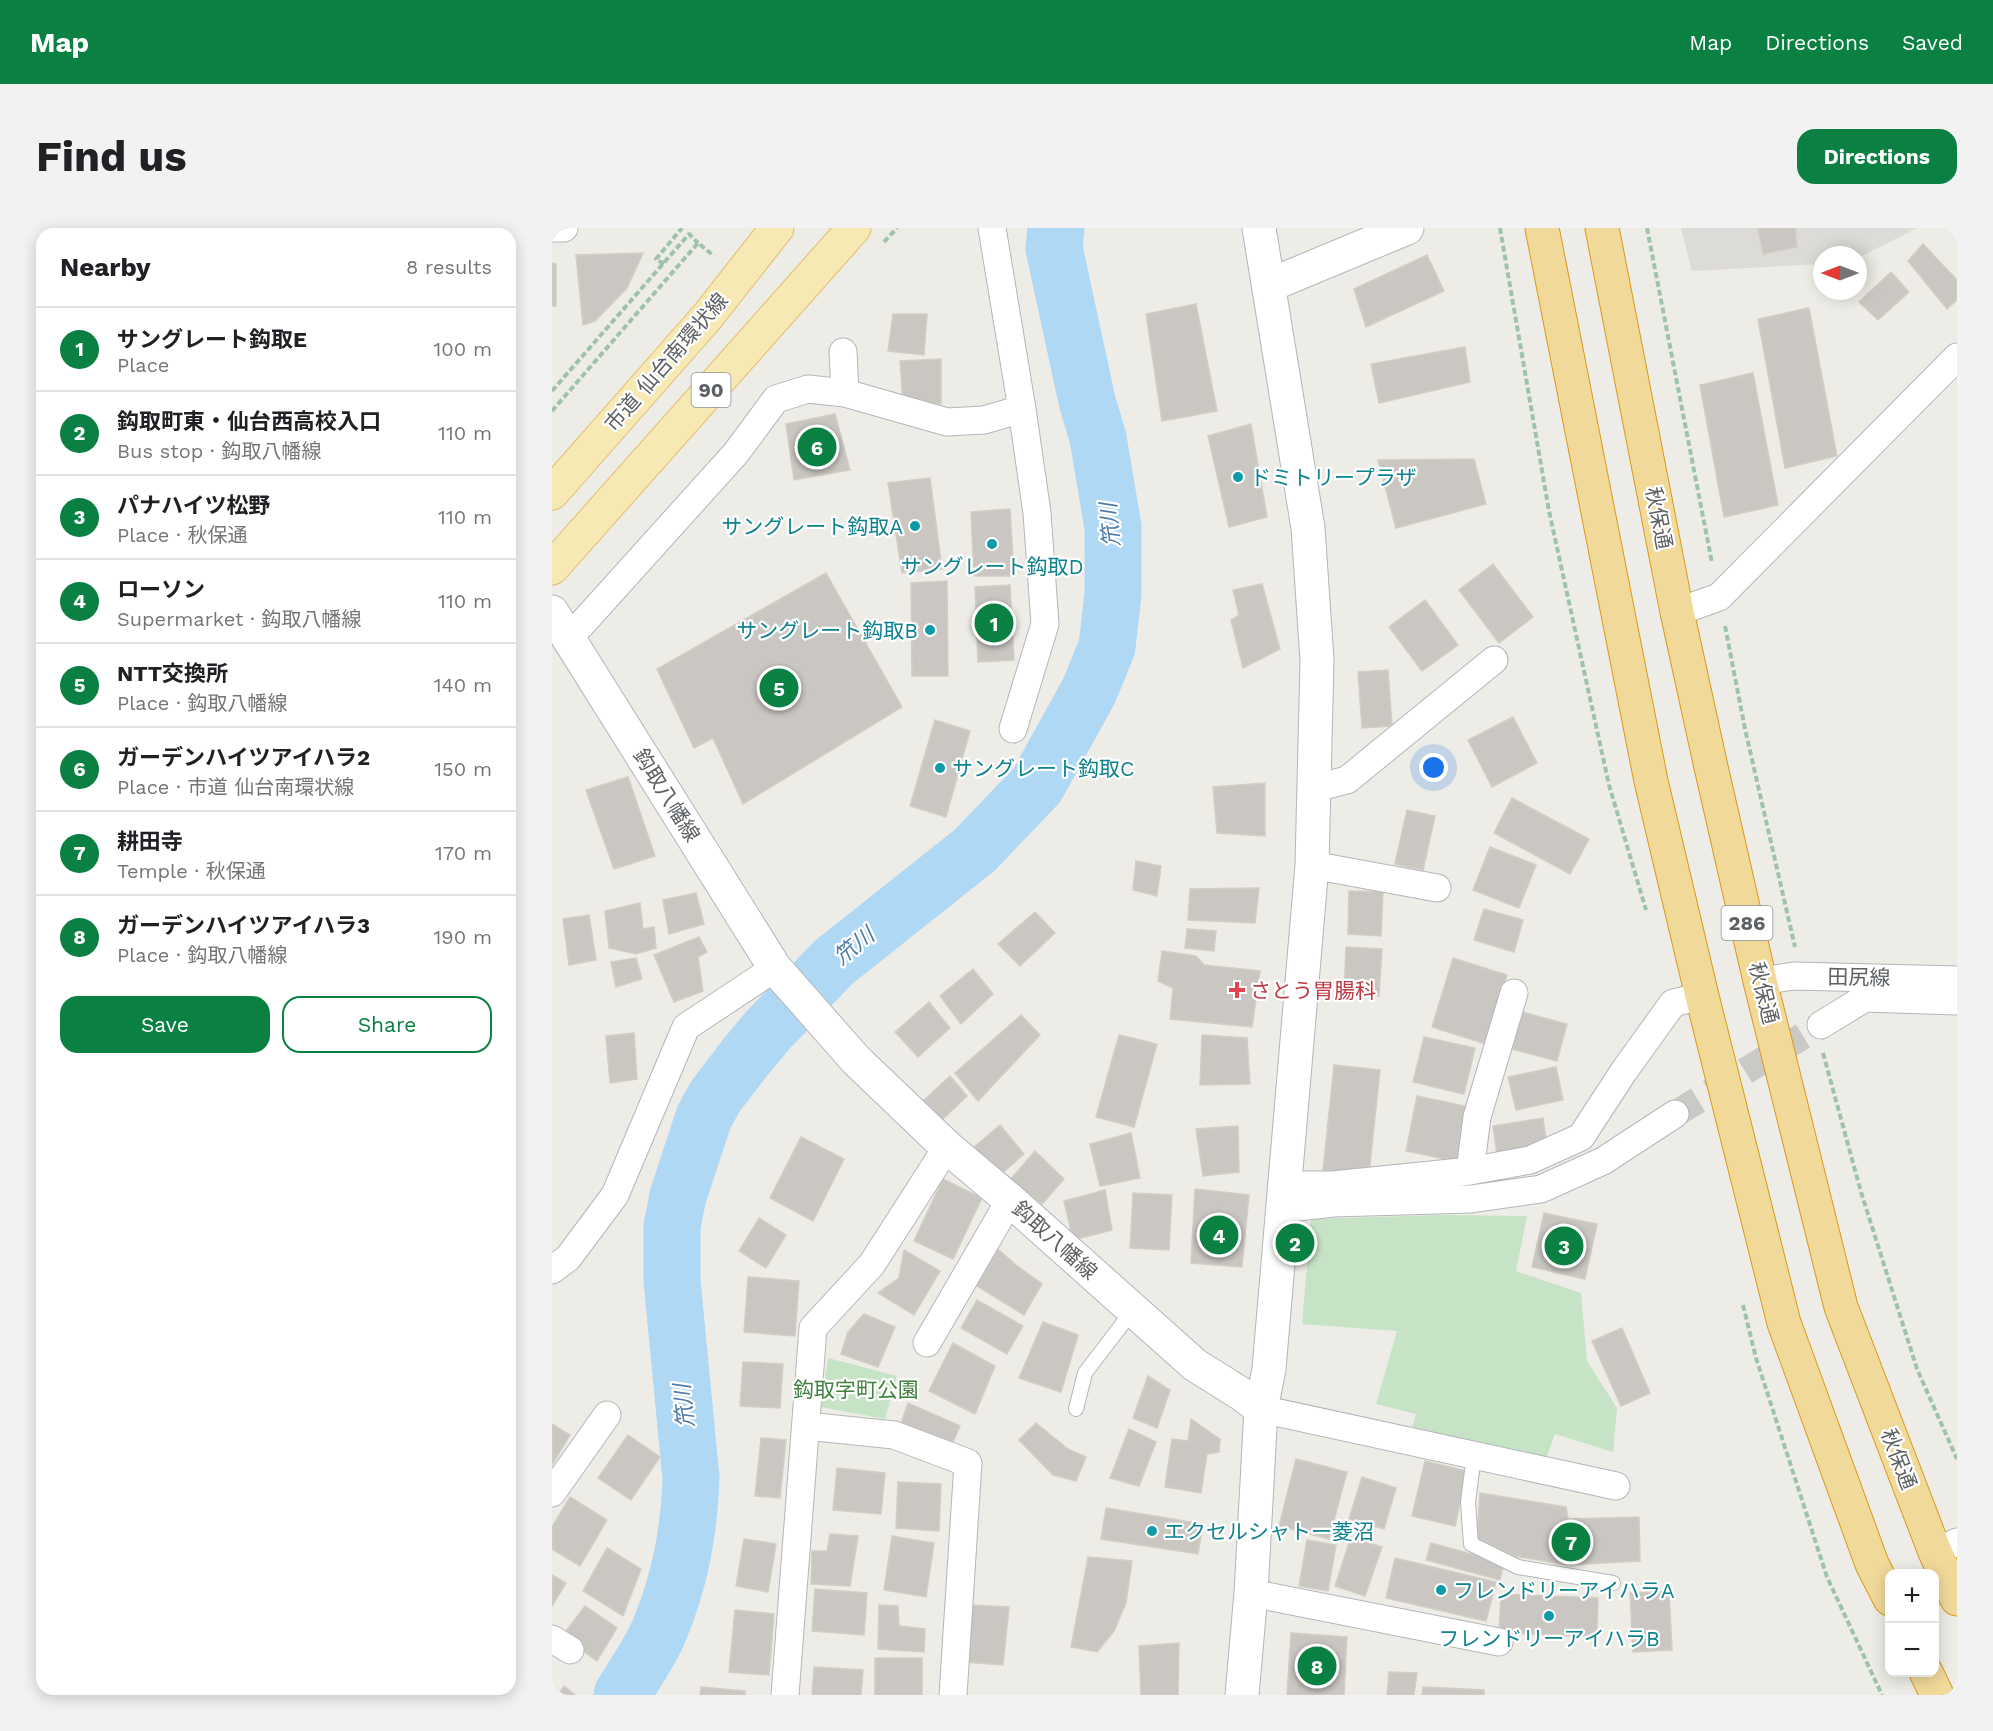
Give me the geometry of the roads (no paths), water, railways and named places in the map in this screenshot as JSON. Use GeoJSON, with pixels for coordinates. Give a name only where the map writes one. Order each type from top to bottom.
{"type":"FeatureCollection","features":[{"type":"Feature","properties":{"kind":"highway"},"geometry":{"type":"LineString","coordinates":[[1542,228],[1651,781],[1784,1323],[1872,1564],[1885,1589]]}},
{"type":"Feature","properties":{"kind":"highway","name":"秋保通"},"geometry":{"type":"LineString","coordinates":[[1602,228],[1677,612],[1760,981],[1841,1307],[1946,1547],[1957,1599]]}},
{"type":"Feature","properties":{"kind":"highway"},"geometry":{"type":"LineString","coordinates":[[1928,1677],[1937,1695]]}},
{"type":"Feature","properties":{"kind":"main road","name":"市道 仙台南環状線"},"geometry":{"type":"LineString","coordinates":[[552,493],[707,317],[777,228]]}},
{"type":"Feature","properties":{"kind":"main road","name":"90"},"geometry":{"type":"LineString","coordinates":[[560,561],[854,228]]}},
{"type":"Feature","properties":{"kind":"street"},"geometry":{"type":"LineString","coordinates":[[552,228],[564,228]]}},
{"type":"Feature","properties":{"kind":"street"},"geometry":{"type":"LineString","coordinates":[[992,228],[1037,513],[1044,624],[1013,729]]}},
{"type":"Feature","properties":{"kind":"street"},"geometry":{"type":"LineString","coordinates":[[1242,1695],[1251,1593],[1261,1410],[1269,1369],[1312,865],[1317,660],[1308,528],[1259,228]]}},
{"type":"Feature","properties":{"kind":"street"},"geometry":{"type":"LineString","coordinates":[[1270,285],[1407,228]]}},
{"type":"Feature","properties":{"kind":"street"},"geometry":{"type":"LineString","coordinates":[[843,352],[845,393]]}},
{"type":"Feature","properties":{"kind":"street"},"geometry":{"type":"LineString","coordinates":[[1677,612],[1719,597],[1957,357]]}},
{"type":"Feature","properties":{"kind":"street"},"geometry":{"type":"LineString","coordinates":[[560,624],[581,625],[736,453],[776,399],[808,389],[845,393],[947,422],[984,420],[1022,409]]}},
{"type":"Feature","properties":{"kind":"street","name":"鈎取八幡線"},"geometry":{"type":"LineString","coordinates":[[560,624],[779,973],[856,1060],[947,1147],[1195,1365],[1243,1395],[1261,1410]]}},
{"type":"Feature","properties":{"kind":"street"},"geometry":{"type":"LineString","coordinates":[[1315,788],[1347,780],[1494,660]]}},
{"type":"Feature","properties":{"kind":"street"},"geometry":{"type":"LineString","coordinates":[[1312,865],[1437,888]]}},
{"type":"Feature","properties":{"kind":"street"},"geometry":{"type":"LineString","coordinates":[[552,1270],[568,1258],[615,1195],[686,1027],[779,973]]}},
{"type":"Feature","properties":{"kind":"street","name":"田尻線"},"geometry":{"type":"LineString","coordinates":[[1760,981],[1801,976],[1957,980]]}},
{"type":"Feature","properties":{"kind":"street"},"geometry":{"type":"LineString","coordinates":[[1470,1171],[1477,1117],[1514,993]]}},
{"type":"Feature","properties":{"kind":"street"},"geometry":{"type":"LineString","coordinates":[[1283,1197],[1333,1185],[1470,1171],[1530,1160],[1581,1137],[1624,1071],[1673,1003],[1702,996]]}},
{"type":"Feature","properties":{"kind":"street"},"geometry":{"type":"LineString","coordinates":[[1821,1034],[1865,998],[1957,1001]]}},
{"type":"Feature","properties":{"kind":"street"},"geometry":{"type":"LineString","coordinates":[[1283,1197],[1333,1203],[1471,1199],[1541,1189],[1603,1161],[1675,1114]]}},
{"type":"Feature","properties":{"kind":"street"},"geometry":{"type":"LineString","coordinates":[[785,1695],[813,1328],[872,1264],[947,1147]]}},
{"type":"Feature","properties":{"kind":"street"},"geometry":{"type":"LineString","coordinates":[[927,1343],[1010,1200]]}},
{"type":"Feature","properties":{"kind":"street"},"geometry":{"type":"LineString","coordinates":[[1261,1410],[1616,1486]]}},
{"type":"Feature","properties":{"kind":"street"},"geometry":{"type":"LineString","coordinates":[[552,1493],[607,1415]]}},
{"type":"Feature","properties":{"kind":"street"},"geometry":{"type":"LineString","coordinates":[[806,1426],[894,1435],[968,1463],[953,1695]]}},
{"type":"Feature","properties":{"kind":"street"},"geometry":{"type":"LineString","coordinates":[[1251,1593],[1500,1642]]}},
{"type":"Feature","properties":{"kind":"lane"},"geometry":{"type":"LineString","coordinates":[[1076,1409],[1085,1373],[1133,1310]]}},
{"type":"Feature","properties":{"kind":"lane"},"geometry":{"type":"LineString","coordinates":[[1474,1456],[1468,1502],[1471,1544],[1518,1567],[1613,1583]]}},
{"type":"Feature","properties":{"kind":"waterway","name":"笊川"},"geometry":{"type":"LineString","coordinates":[[622,1695],[659,1631],[673,1594],[686,1537],[691,1478],[672,1281],[672,1226],[678,1196],[704,1117],[715,1097],[768,1030],[834,962],[975,850],[1037,785],[1089,691],[1107,647],[1113,594],[1113,527],[1098,438],[1087,401],[1054,248],[1056,228]]}},
{"type":"Feature","properties":{"kind":"tunnel"},"geometry":{"type":"LineString","coordinates":[[1675,1114],[1821,1025]]}},
{"type":"Feature","properties":{"kind":"place","name":"ガーデンハイツアイハラ2"},"geometry":{"type":"Point","coordinates":[817,447]}},
{"type":"Feature","properties":{"kind":"place","name":"ドミトリープラザ"},"geometry":{"type":"Point","coordinates":[1238,477]}},
{"type":"Feature","properties":{"kind":"place","name":"サングレート鈎取A"},"geometry":{"type":"Point","coordinates":[915,526]}},
{"type":"Feature","properties":{"kind":"place","name":"サングレート鈎取D"},"geometry":{"type":"Point","coordinates":[992,544]}},
{"type":"Feature","properties":{"kind":"place","name":"サングレート鈎取E"},"geometry":{"type":"Point","coordinates":[994,623]}},
{"type":"Feature","properties":{"kind":"place","name":"サングレート鈎取B"},"geometry":{"type":"Point","coordinates":[930,630]}},
{"type":"Feature","properties":{"kind":"place","name":"NTT交換所"},"geometry":{"type":"Point","coordinates":[779,688]}},
{"type":"Feature","properties":{"kind":"place","name":"サングレート鈎取C"},"geometry":{"type":"Point","coordinates":[940,768]}},
{"type":"Feature","properties":{"kind":"place","name":"さとう胃腸科"},"geometry":{"type":"Point","coordinates":[1237,990]}},
{"type":"Feature","properties":{"kind":"place","name":"ローソン"},"geometry":{"type":"Point","coordinates":[1219,1235]}},
{"type":"Feature","properties":{"kind":"place","name":"鈎取町東・仙台西高校入口"},"geometry":{"type":"Point","coordinates":[1295,1243]}},
{"type":"Feature","properties":{"kind":"place","name":"パナハイツ松野"},"geometry":{"type":"Point","coordinates":[1564,1246]}},
{"type":"Feature","properties":{"kind":"place","name":"エクセルシャトー菱沼"},"geometry":{"type":"Point","coordinates":[1152,1531]}},
{"type":"Feature","properties":{"kind":"place","name":"耕田寺"},"geometry":{"type":"Point","coordinates":[1571,1542]}},
{"type":"Feature","properties":{"kind":"place","name":"フレンドリーアイハラA"},"geometry":{"type":"Point","coordinates":[1441,1590]}},
{"type":"Feature","properties":{"kind":"place","name":"フレンドリーアイハラB"},"geometry":{"type":"Point","coordinates":[1549,1616]}},
{"type":"Feature","properties":{"kind":"place","name":"ガーデンハイツアイハラ3"},"geometry":{"type":"Point","coordinates":[1317,1666]}},
{"type":"Feature","properties":{"kind":"park label","name":"鈎取字町公園"},"geometry":{"type":"Point","coordinates":[856,1389]}}]}
